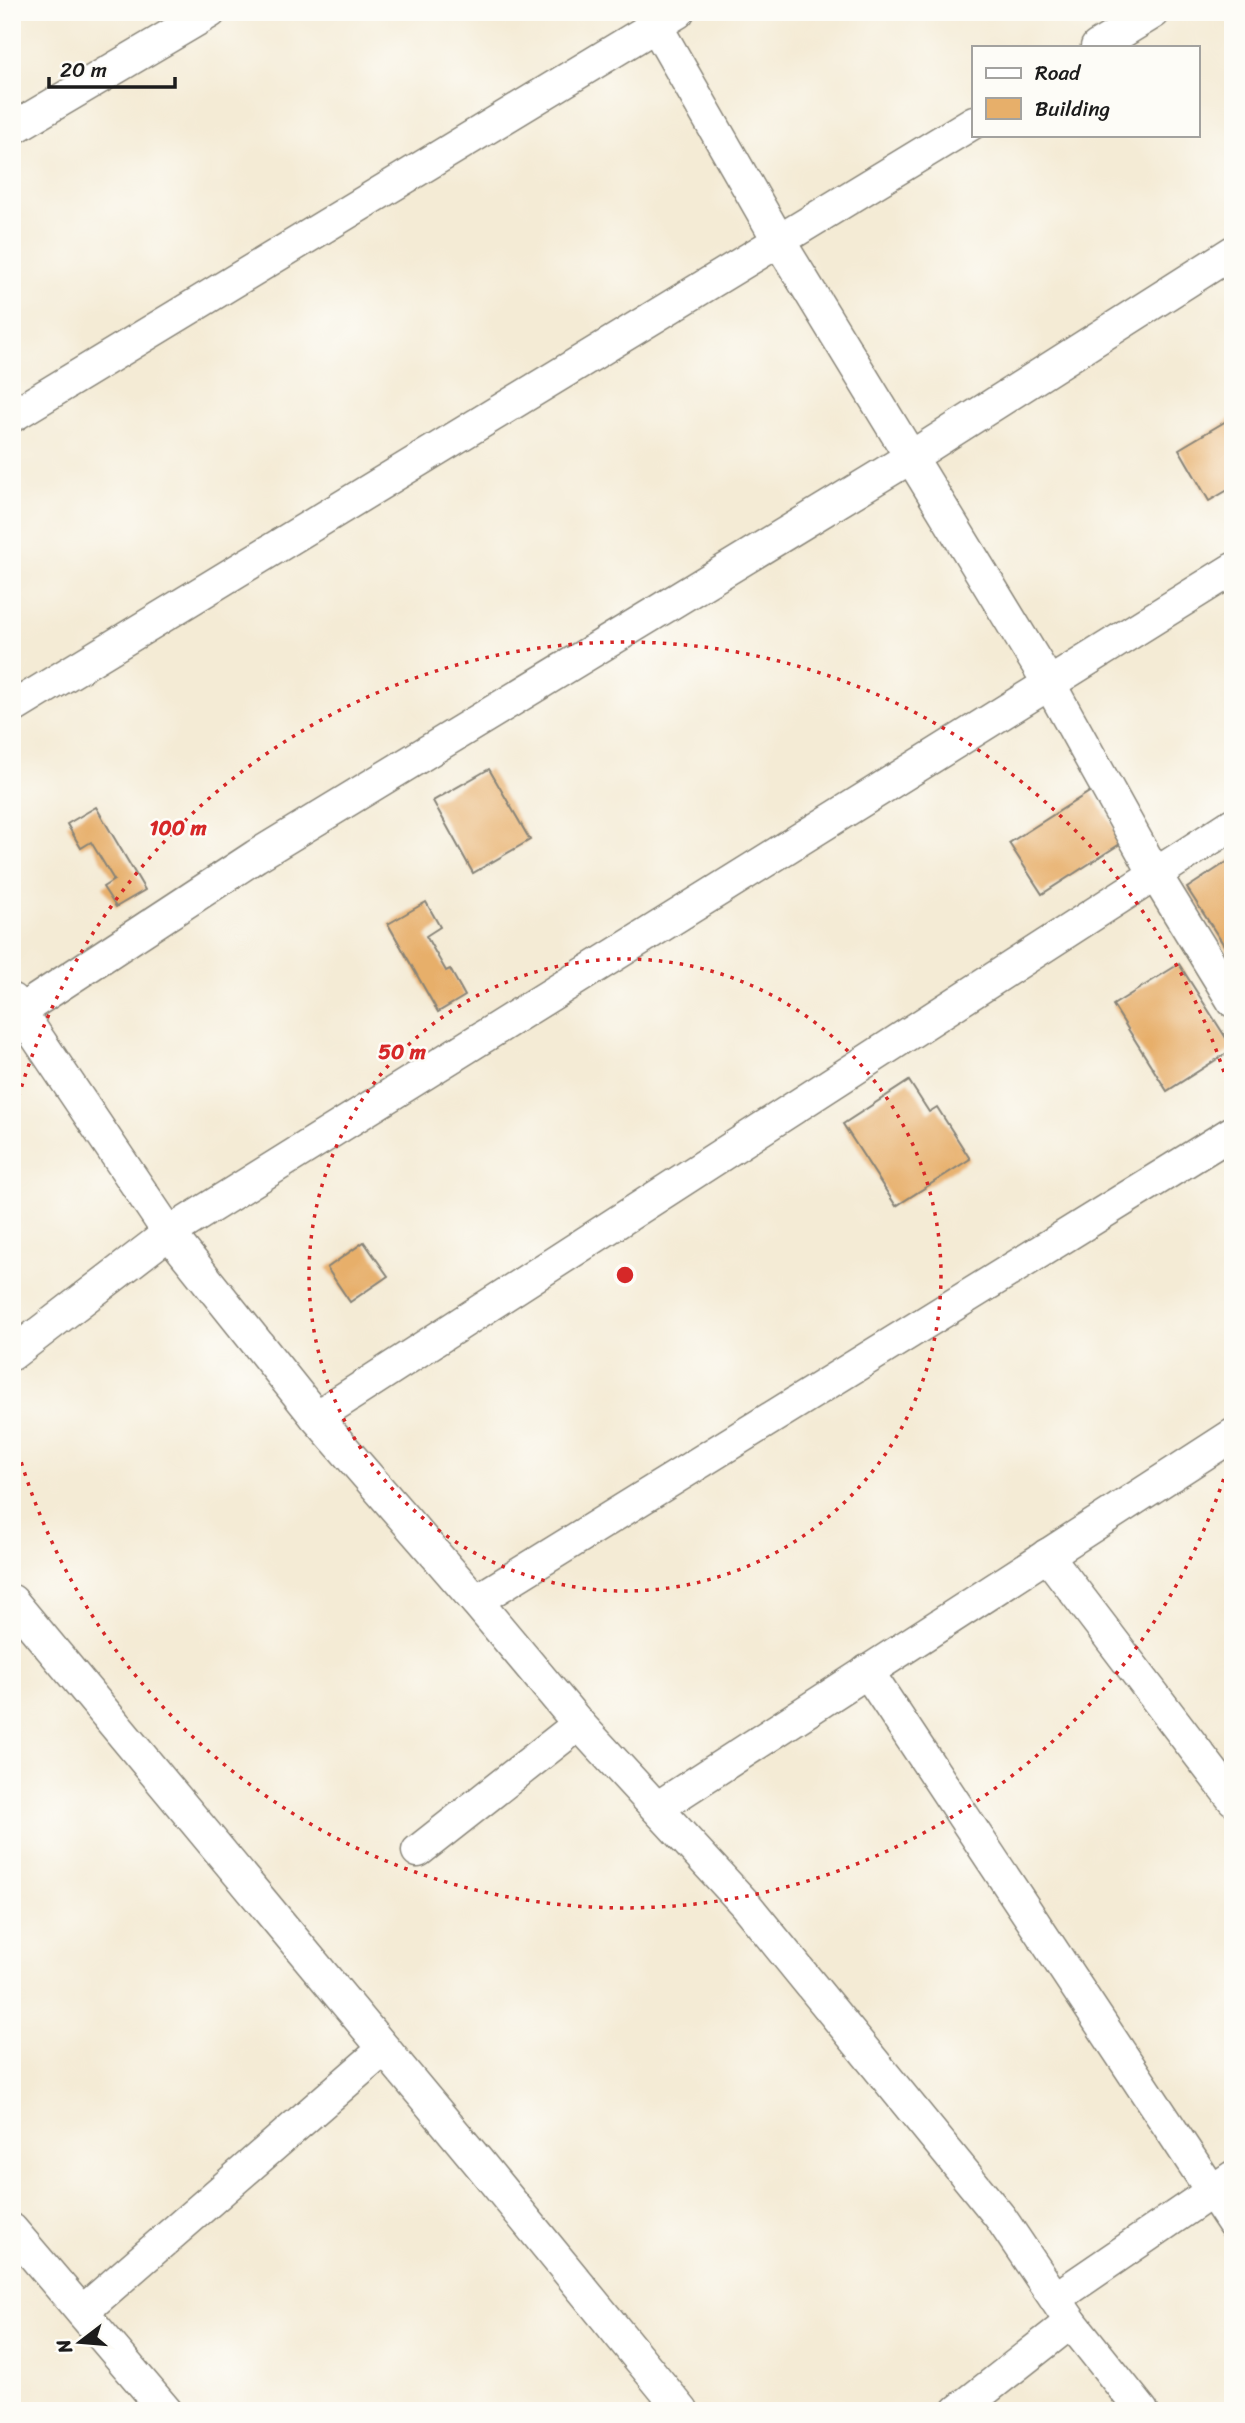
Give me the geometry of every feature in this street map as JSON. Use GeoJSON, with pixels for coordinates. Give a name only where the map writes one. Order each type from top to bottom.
{"type":"FeatureCollection","features":[{"type":"Feature","properties":{"kind":"street"},"geometry":{"type":"LineString","coordinates":[[12,129],[210,12]]}},
{"type":"Feature","properties":{"kind":"street"},"geometry":{"type":"LineString","coordinates":[[1099,46],[1154,12]]}},
{"type":"Feature","properties":{"kind":"street"},"geometry":{"type":"LineString","coordinates":[[12,416],[661,17],[779,241],[1049,685],[1155,874],[1233,1001]]}},
{"type":"Feature","properties":{"kind":"street"},"geometry":{"type":"LineString","coordinates":[[12,708],[972,123]]}},
{"type":"Feature","properties":{"kind":"street"},"geometry":{"type":"LineString","coordinates":[[1142,2411],[1063,2310],[1000,2217],[754,1914],[579,1724],[316,1417],[169,1233],[16,1005],[911,457],[1233,252]]}},
{"type":"Feature","properties":{"kind":"street"},"geometry":{"type":"LineString","coordinates":[[12,1354],[169,1233],[1233,569]]}},
{"type":"Feature","properties":{"kind":"street"},"geometry":{"type":"LineString","coordinates":[[316,1417],[1233,824]]}},
{"type":"Feature","properties":{"kind":"street"},"geometry":{"type":"LineString","coordinates":[[476,1601],[1233,1132]]}},
{"type":"Feature","properties":{"kind":"street"},"geometry":{"type":"LineString","coordinates":[[657,1808],[1233,1435]]}},
{"type":"Feature","properties":{"kind":"street"},"geometry":{"type":"LineString","coordinates":[[1047,1555],[1233,1799]]}},
{"type":"Feature","properties":{"kind":"street"},"geometry":{"type":"LineString","coordinates":[[12,1601],[682,2411]]}},
{"type":"Feature","properties":{"kind":"street"},"geometry":{"type":"LineString","coordinates":[[867,1671],[1222,2184],[1233,2223]]}},
{"type":"Feature","properties":{"kind":"street"},"geometry":{"type":"LineString","coordinates":[[418,1851],[579,1724]]}},
{"type":"Feature","properties":{"kind":"street"},"geometry":{"type":"LineString","coordinates":[[82,2312],[384,2049]]}},
{"type":"Feature","properties":{"kind":"street"},"geometry":{"type":"LineString","coordinates":[[958,2411],[1063,2310],[1222,2184]]}},
{"type":"Feature","properties":{"kind":"street"},"geometry":{"type":"LineString","coordinates":[[12,2230],[166,2411]]}},
{"type":"Feature","properties":{"kind":"building"},"geometry":{"type":"Polygon","coordinates":[[[1233,417],[1233,487],[1209,501],[1179,449],[1233,417]]]}},
{"type":"Feature","properties":{"kind":"building"},"geometry":{"type":"Polygon","coordinates":[[[489,769],[530,840],[473,873],[433,801],[489,769]]]}},
{"type":"Feature","properties":{"kind":"building"},"geometry":{"type":"Polygon","coordinates":[[[1091,791],[1123,842],[1042,894],[1009,843],[1091,791]]]}},
{"type":"Feature","properties":{"kind":"building"},"geometry":{"type":"Polygon","coordinates":[[[96,807],[145,890],[116,907],[103,887],[114,880],[91,842],[81,848],[67,824],[96,807]]]}},
{"type":"Feature","properties":{"kind":"building"},"geometry":{"type":"Polygon","coordinates":[[[1233,858],[1233,959],[1187,888],[1233,858]]]}},
{"type":"Feature","properties":{"kind":"building"},"geometry":{"type":"Polygon","coordinates":[[[426,902],[440,927],[426,936],[446,971],[450,969],[465,996],[438,1012],[388,924],[426,902]]]}},
{"type":"Feature","properties":{"kind":"building"},"geometry":{"type":"Polygon","coordinates":[[[1179,964],[1233,1049],[1167,1091],[1113,1005],[1179,964]]]}},
{"type":"Feature","properties":{"kind":"building"},"geometry":{"type":"Polygon","coordinates":[[[909,1081],[929,1112],[937,1107],[970,1159],[896,1206],[843,1124],[909,1081]]]}},
{"type":"Feature","properties":{"kind":"building"},"geometry":{"type":"Polygon","coordinates":[[[364,1242],[388,1276],[350,1302],[327,1268],[364,1242]]]}}]}
